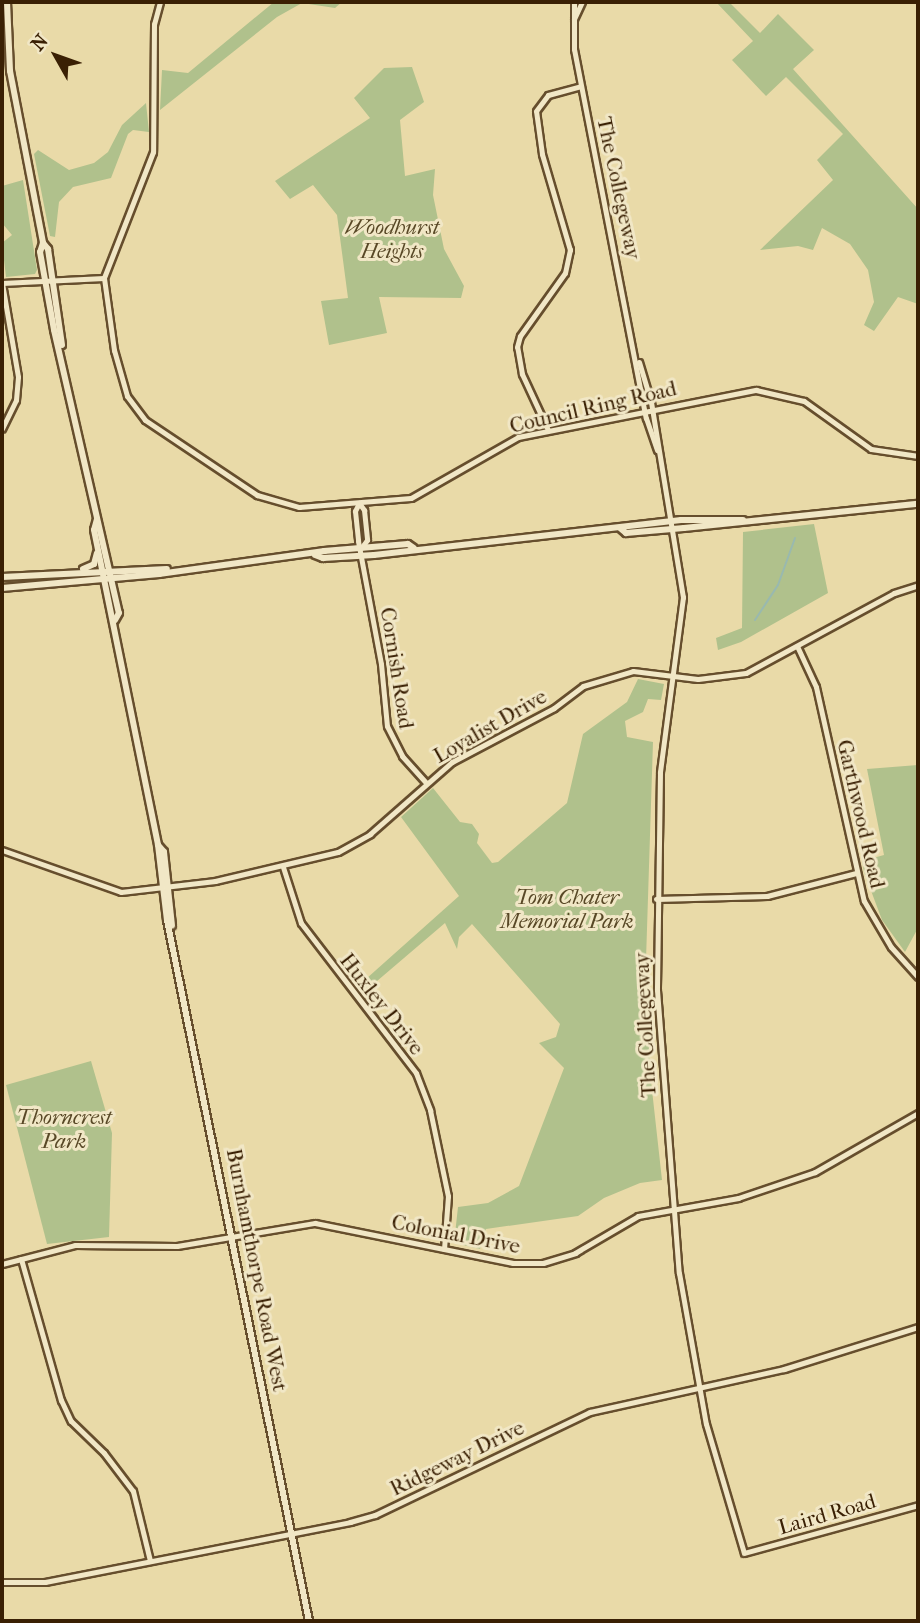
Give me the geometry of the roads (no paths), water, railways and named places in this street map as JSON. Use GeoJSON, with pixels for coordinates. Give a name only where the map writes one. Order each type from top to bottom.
{"type":"FeatureCollection","features":[{"type":"Feature","properties":{"kind":"main road","name":"Burnhamthorpe Road West"},"geometry":{"type":"LineString","coordinates":[[7,2],[4,27],[32,190],[54,281],[62,351]]}},
{"type":"Feature","properties":{"kind":"main road","name":"Burnhamthorpe Road West"},"geometry":{"type":"LineString","coordinates":[[43,243],[45,281],[62,351],[107,575]]}},
{"type":"Feature","properties":{"kind":"main road"},"geometry":{"type":"LineString","coordinates":[[315,555],[363,555],[620,528],[673,525],[732,516],[743,520],[918,504]]}},
{"type":"Feature","properties":{"kind":"main road","name":"Burnhamthorpe Road West"},"geometry":{"type":"LineString","coordinates":[[97,519],[94,530],[119,613],[115,620],[172,926],[309,1621]]}},
{"type":"Feature","properties":{"kind":"main road"},"geometry":{"type":"LineString","coordinates":[[57,575],[95,562],[94,530]]}},
{"type":"Feature","properties":{"kind":"main road"},"geometry":{"type":"LineString","coordinates":[[2,588],[315,555],[362,547],[408,544],[415,548]]}},
{"type":"Feature","properties":{"kind":"main road"},"geometry":{"type":"LineString","coordinates":[[2,577],[107,575]]}},
{"type":"Feature","properties":{"kind":"street"},"geometry":{"type":"LineString","coordinates":[[2,429],[16,400],[18,377],[2,283],[104,278],[153,152],[154,24],[160,2]]}},
{"type":"Feature","properties":{"kind":"street","name":"The Collegeway"},"geometry":{"type":"LineString","coordinates":[[574,2],[581,86],[673,525],[684,609],[660,772],[656,899],[660,1066],[687,1336],[698,1387],[744,1553]]}},
{"type":"Feature","properties":{"kind":"street"},"geometry":{"type":"LineString","coordinates":[[574,19],[582,2]]}},
{"type":"Feature","properties":{"kind":"street"},"geometry":{"type":"LineString","coordinates":[[548,430],[522,374],[517,347],[520,336],[565,274],[570,250],[542,154],[536,111],[548,95],[581,86]]}},
{"type":"Feature","properties":{"kind":"street","name":"Council Ring Road"},"geometry":{"type":"LineString","coordinates":[[104,278],[124,385],[145,420],[268,502],[299,508],[359,503],[427,492],[503,444],[548,430],[746,391],[778,391],[804,401],[871,449],[918,456]]}},
{"type":"Feature","properties":{"kind":"street","name":"Cornish Road"},"geometry":{"type":"LineString","coordinates":[[359,503],[366,531],[362,547],[387,726],[402,756],[426,783]]}},
{"type":"Feature","properties":{"kind":"street","name":"Loyalist Drive"},"geometry":{"type":"LineString","coordinates":[[2,850],[114,891],[165,888],[283,867],[352,846],[452,762],[554,708],[583,686],[633,671],[731,678],[760,668],[894,593],[918,585]]}},
{"type":"Feature","properties":{"kind":"street","name":"Garthwood Road"},"geometry":{"type":"LineString","coordinates":[[797,646],[816,687],[856,873],[876,925],[918,977]]}},
{"type":"Feature","properties":{"kind":"street","name":"Huxley Drive"},"geometry":{"type":"LineString","coordinates":[[283,867],[292,904],[315,945],[416,1073],[430,1110],[449,1196],[444,1249]]}},
{"type":"Feature","properties":{"kind":"street"},"geometry":{"type":"LineString","coordinates":[[656,899],[767,896],[856,873]]}},
{"type":"Feature","properties":{"kind":"street","name":"Colonial Drive"},"geometry":{"type":"LineString","coordinates":[[2,1264],[75,1245],[177,1246],[315,1223],[513,1263],[543,1263],[575,1253],[630,1219],[738,1198],[814,1172],[918,1113]]}},
{"type":"Feature","properties":{"kind":"street"},"geometry":{"type":"LineString","coordinates":[[21,1259],[61,1400],[71,1421],[104,1453],[133,1491],[150,1561]]}},
{"type":"Feature","properties":{"kind":"street","name":"Ridgeway Drive"},"geometry":{"type":"LineString","coordinates":[[2,1582],[45,1581],[292,1534],[374,1515],[590,1412],[784,1369],[918,1327]]}},
{"type":"Feature","properties":{"kind":"street","name":"Laird Road"},"geometry":{"type":"LineString","coordinates":[[744,1553],[918,1505]]}},
{"type":"Feature","properties":{"kind":"waterway"},"geometry":{"type":"LineString","coordinates":[[755,620],[778,585],[795,538]]}},
{"type":"Feature","properties":{"kind":"park label","name":"Woodhurst Heights"},"geometry":{"type":"Point","coordinates":[392,239]}},
{"type":"Feature","properties":{"kind":"park label","name":"Tom Chater Memorial Park"},"geometry":{"type":"Point","coordinates":[567,909]}},
{"type":"Feature","properties":{"kind":"park label","name":"Thorncrest Park"},"geometry":{"type":"Point","coordinates":[64,1129]}}]}
